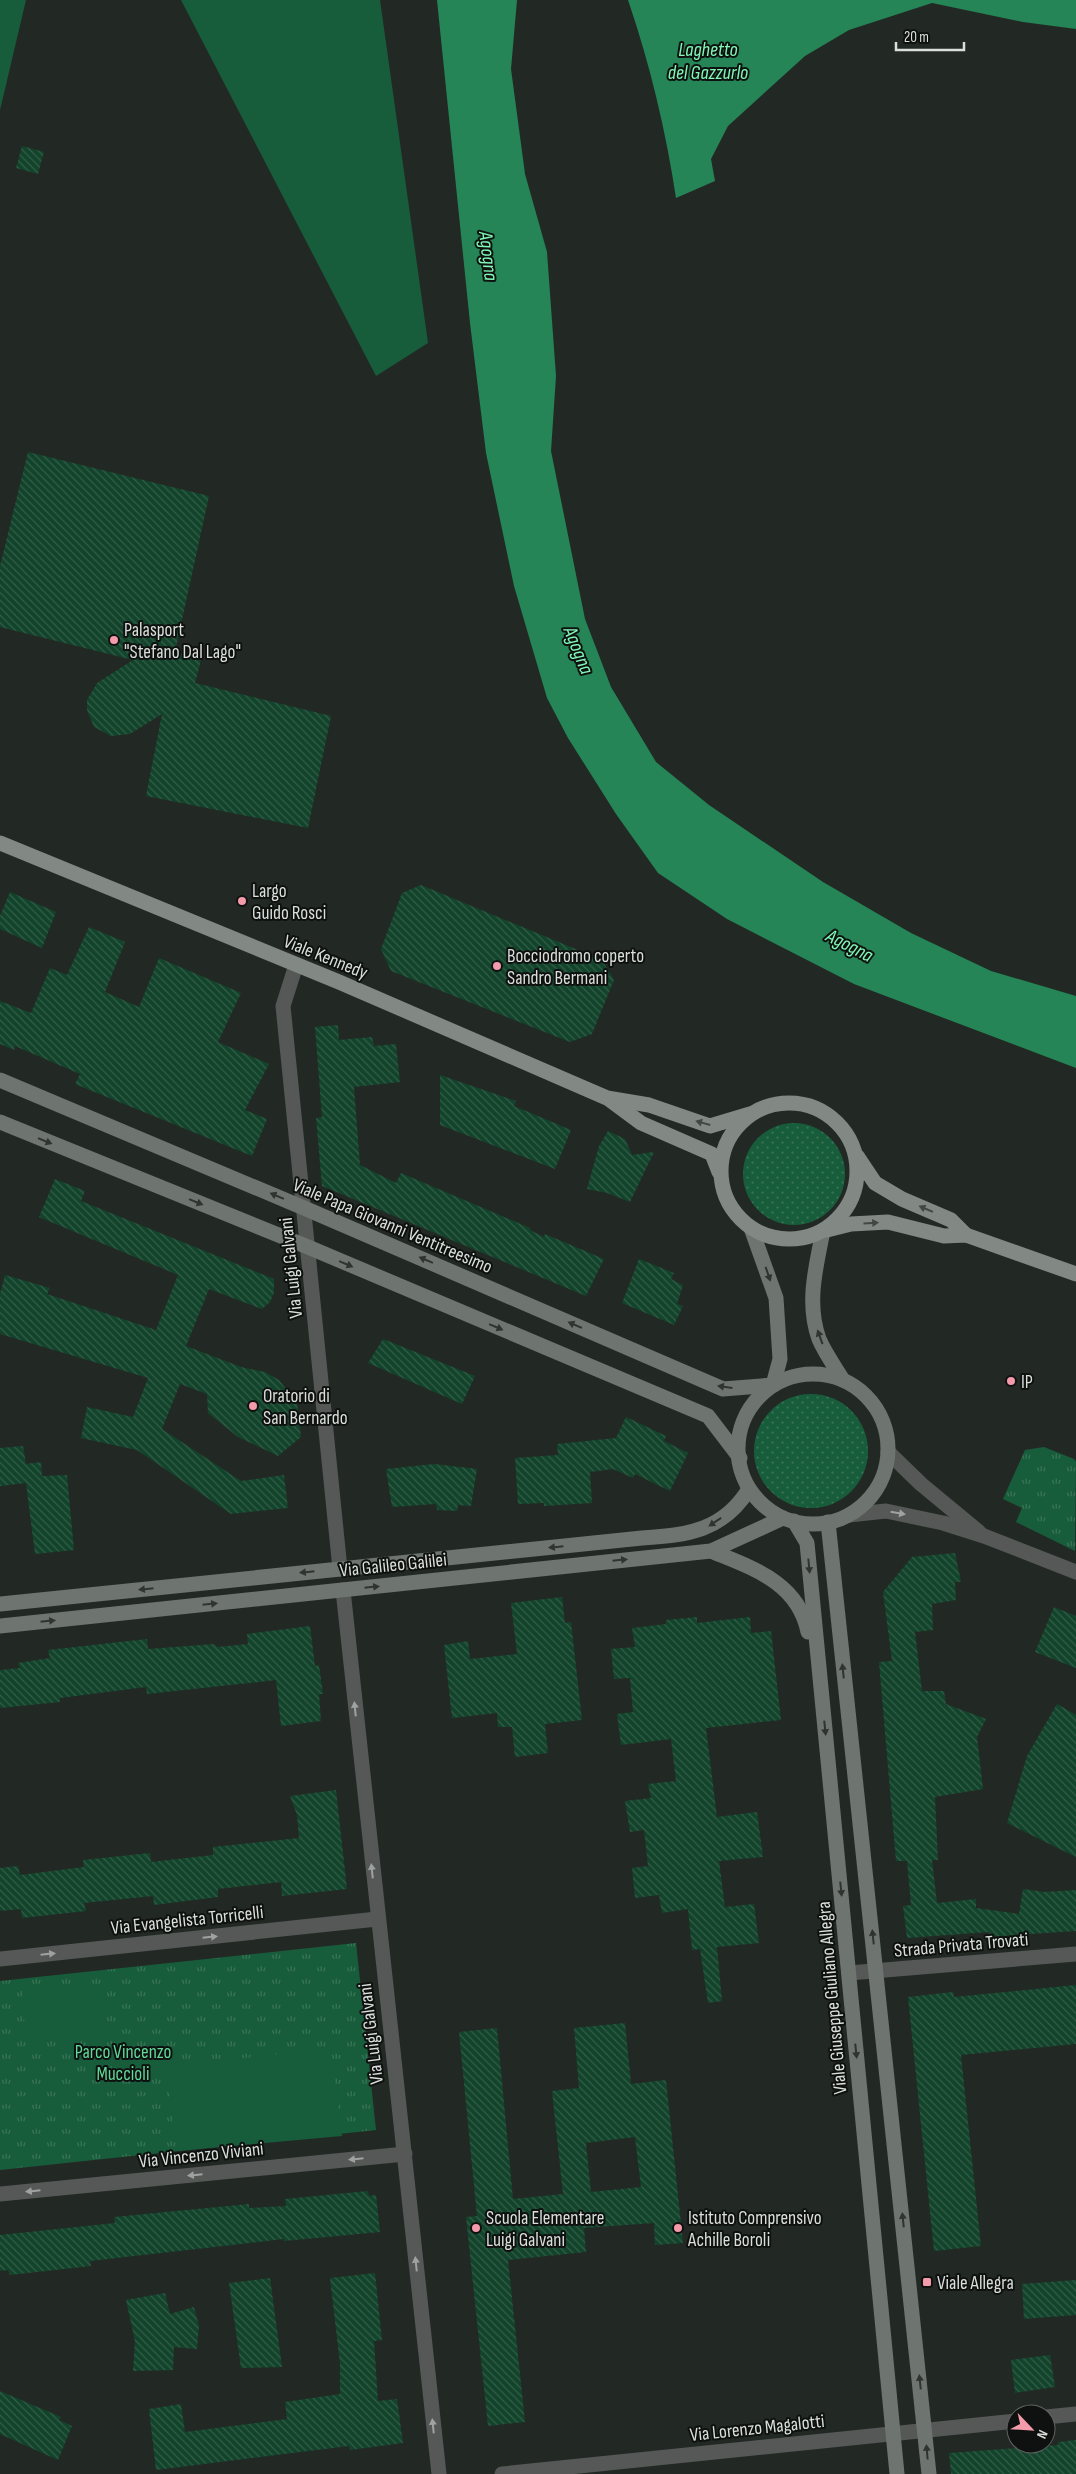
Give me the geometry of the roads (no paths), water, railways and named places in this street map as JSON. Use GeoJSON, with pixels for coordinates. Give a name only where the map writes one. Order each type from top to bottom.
{"type":"FeatureCollection","features":[{"type":"Feature","properties":{"kind":"main road","name":"Viale Kennedy"},"geometry":{"type":"LineString","coordinates":[[0,843],[296,965],[607,1098]]}},
{"type":"Feature","properties":{"kind":"main road"},"geometry":{"type":"LineString","coordinates":[[607,1098],[649,1105],[710,1126],[750,1114],[770,1104],[792,1102],[814,1106],[833,1118],[848,1134],[856,1155],[875,1183],[902,1199],[951,1220],[966,1235]]}},
{"type":"Feature","properties":{"kind":"main road"},"geometry":{"type":"LineString","coordinates":[[607,1098],[641,1123],[712,1154],[726,1198],[736,1215],[751,1228],[770,1237],[792,1239],[812,1236],[840,1217],[852,1198],[858,1177],[856,1155]]}},
{"type":"Feature","properties":{"kind":"main road"},"geometry":{"type":"LineString","coordinates":[[720,1175],[723,1152],[733,1130],[750,1114]]}},
{"type":"Feature","properties":{"kind":"main road"},"geometry":{"type":"LineString","coordinates":[[823,1230],[851,1224],[888,1222],[944,1236],[966,1235],[1076,1274]]}},
{"type":"Feature","properties":{"kind":"street","name":"Via Luigi Galvani"},"geometry":{"type":"LineString","coordinates":[[296,965],[283,1006],[340,1569]]}},
{"type":"Feature","properties":{"kind":"street","name":"Viale Papa Giovanni Ventitreesimo"},"geometry":{"type":"LineString","coordinates":[[0,1080],[723,1388],[773,1385]]}},
{"type":"Feature","properties":{"kind":"street"},"geometry":{"type":"LineString","coordinates":[[0,1122],[308,1247],[708,1416],[740,1458]]}},
{"type":"Feature","properties":{"kind":"street"},"geometry":{"type":"LineString","coordinates":[[751,1228],[776,1298],[780,1359],[773,1385]]}},
{"type":"Feature","properties":{"kind":"street"},"geometry":{"type":"LineString","coordinates":[[823,1230],[813,1285],[812,1311],[819,1339],[843,1380]]}},
{"type":"Feature","properties":{"kind":"street"},"geometry":{"type":"LineString","coordinates":[[849,1515],[867,1501],[880,1482],[888,1452],[887,1435],[878,1412],[864,1393],[843,1380],[820,1374],[795,1376],[773,1385],[755,1402],[743,1423],[738,1445],[740,1468],[749,1488],[764,1506],[789,1519],[805,1524],[828,1522],[849,1515],[893,1512],[984,1536],[1076,1572]]}},
{"type":"Feature","properties":{"kind":"street"},"geometry":{"type":"LineString","coordinates":[[888,1452],[921,1484],[984,1536]]}},
{"type":"Feature","properties":{"kind":"street","name":"Via Galileo Galilei"},"geometry":{"type":"LineString","coordinates":[[0,1604],[680,1536],[708,1527],[738,1506],[749,1488]]}},
{"type":"Feature","properties":{"kind":"street","name":"Via Galileo Galilei"},"geometry":{"type":"LineString","coordinates":[[0,1626],[710,1551],[789,1519]]}},
{"type":"Feature","properties":{"kind":"street","name":"Viale Giuseppe Giuliano Allegra"},"geometry":{"type":"LineString","coordinates":[[789,1519],[807,1543],[897,2474]]}},
{"type":"Feature","properties":{"kind":"street"},"geometry":{"type":"LineString","coordinates":[[828,1522],[929,2474]]}},
{"type":"Feature","properties":{"kind":"street"},"geometry":{"type":"LineString","coordinates":[[710,1551],[750,1567],[785,1589],[805,1615],[811,1646],[819,1661]]}},
{"type":"Feature","properties":{"kind":"street","name":"Via Luigi Galvani"},"geometry":{"type":"LineString","coordinates":[[343,1590],[377,1919],[405,2154],[439,2474]]}},
{"type":"Feature","properties":{"kind":"street","name":"Via Evangelista Torricelli"},"geometry":{"type":"LineString","coordinates":[[0,1960],[377,1919]]}},
{"type":"Feature","properties":{"kind":"street","name":"Strada Privata Trovati"},"geometry":{"type":"LineString","coordinates":[[848,1973],[1076,1954]]}},
{"type":"Feature","properties":{"kind":"street","name":"Via Vincenzo Viviani"},"geometry":{"type":"LineString","coordinates":[[0,2194],[405,2154]]}},
{"type":"Feature","properties":{"kind":"street"},"geometry":{"type":"LineString","coordinates":[[1056,2416],[1076,2414]]}},
{"type":"Feature","properties":{"kind":"street","name":"Via Lorenzo Magalotti"},"geometry":{"type":"LineString","coordinates":[[502,2474],[1006,2422]]}},
{"type":"Feature","properties":{"kind":"water","name":"Agogna"},"geometry":{"type":"Polygon","coordinates":[[[437,0],[517,0],[511,69],[525,174],[547,252],[556,376],[551,451],[585,619],[611,687],[656,762],[709,805],[823,882],[911,933],[991,971],[1076,996],[1076,1068],[854,984],[727,919],[658,873],[616,814],[568,738],[547,698],[514,586],[486,453],[470,323],[437,0]]]}},
{"type":"Feature","properties":{"kind":"water","name":"Laghetto del Gazzurlo"},"geometry":{"type":"Polygon","coordinates":[[[628,0],[1076,0],[1076,29],[1023,22],[932,3],[849,30],[805,56],[728,126],[711,159],[715,181],[676,198],[656,98],[628,0]]]}},
{"type":"Feature","properties":{"kind":"place","name":"Palasport \"Stefano Dal Lago\""},"geometry":{"type":"Point","coordinates":[114,640]}},
{"type":"Feature","properties":{"kind":"place","name":"Largo Guido Rosci"},"geometry":{"type":"Point","coordinates":[242,901]}},
{"type":"Feature","properties":{"kind":"place","name":"Bocciodromo coperto Sandro Bermani"},"geometry":{"type":"Point","coordinates":[497,966]}},
{"type":"Feature","properties":{"kind":"place","name":"IP"},"geometry":{"type":"Point","coordinates":[1011,1381]}},
{"type":"Feature","properties":{"kind":"place","name":"Oratorio di San Bernardo"},"geometry":{"type":"Point","coordinates":[253,1406]}},
{"type":"Feature","properties":{"kind":"place","name":"Scuola Elementare Luigi Galvani"},"geometry":{"type":"Point","coordinates":[476,2228]}},
{"type":"Feature","properties":{"kind":"place","name":"Istituto Comprensivo Achille Boroli"},"geometry":{"type":"Point","coordinates":[678,2228]}},
{"type":"Feature","properties":{"kind":"place","name":"Viale Allegra"},"geometry":{"type":"Point","coordinates":[927,2282]}},
{"type":"Feature","properties":{"kind":"park label","name":"Parco Vincenzo Muccioli"},"geometry":{"type":"Point","coordinates":[123,2062]}}]}
